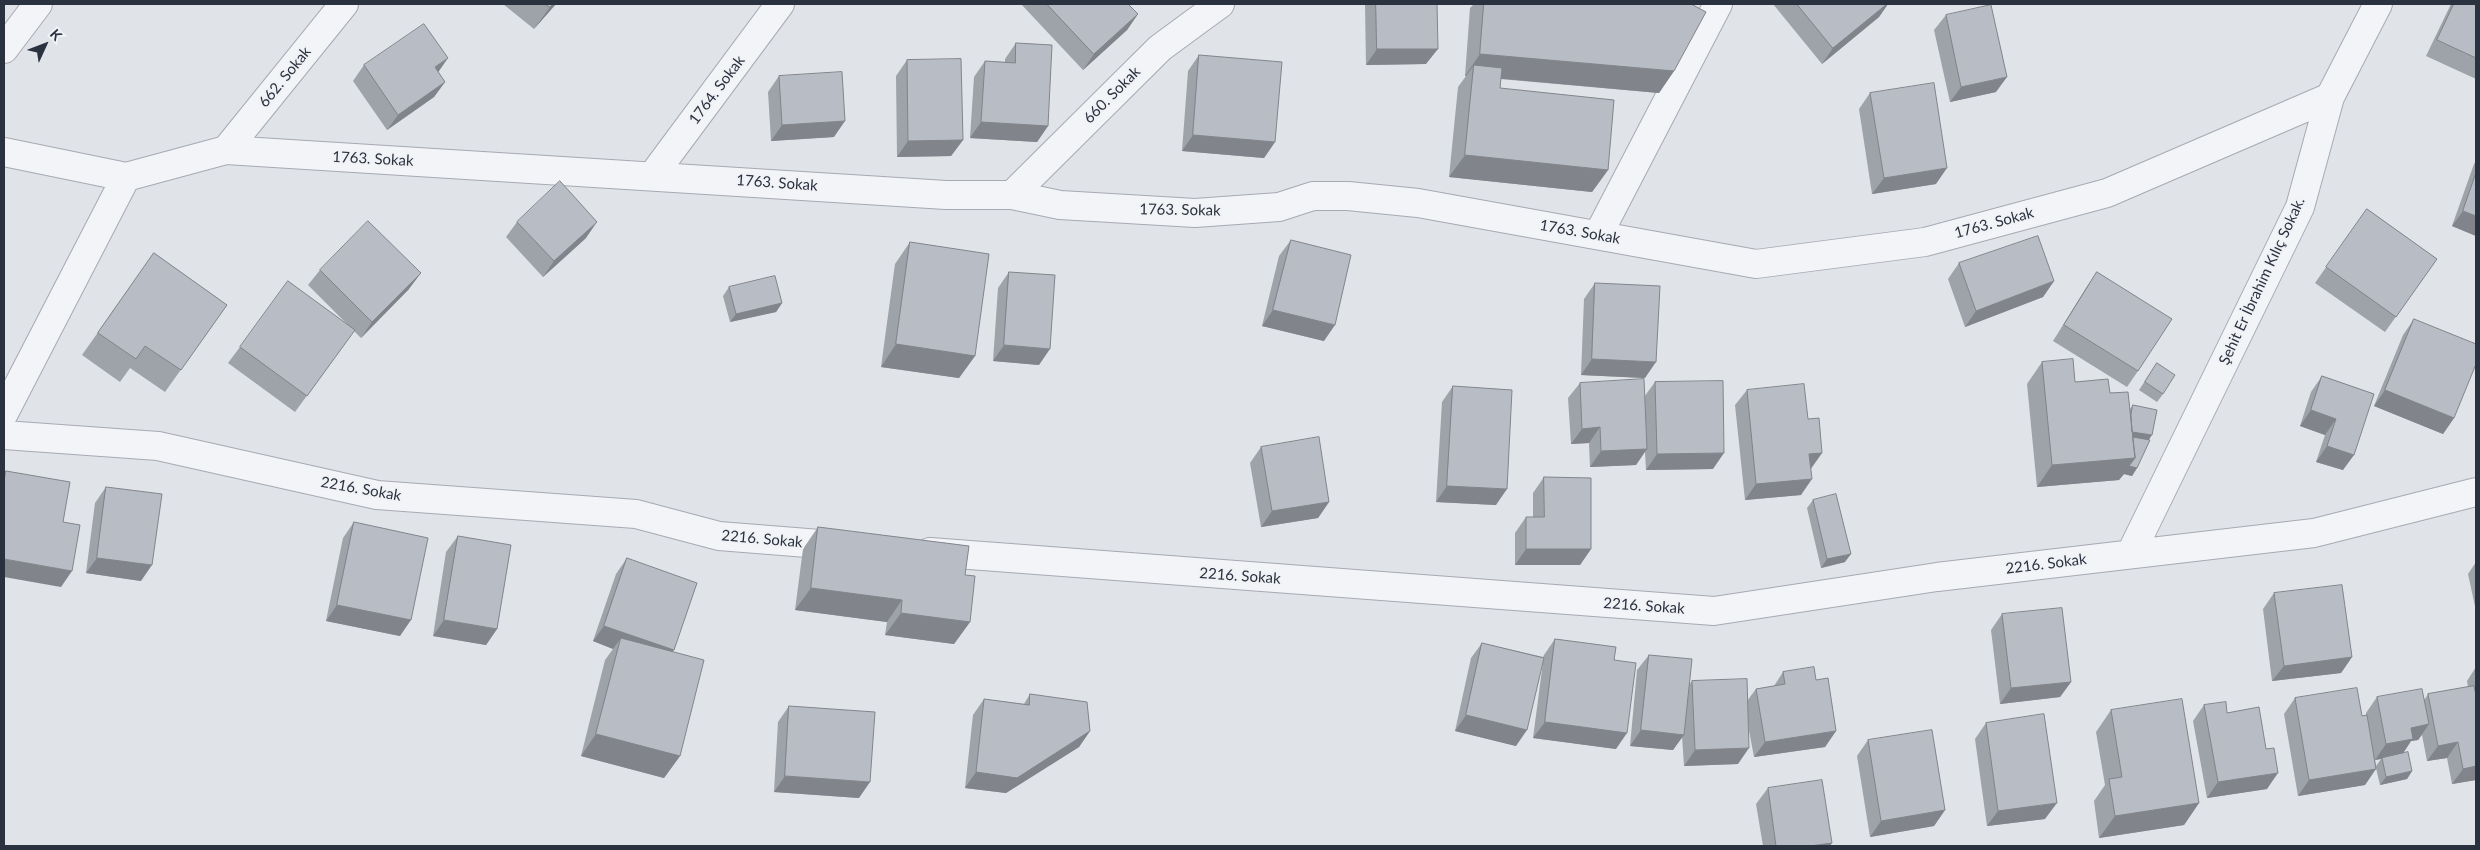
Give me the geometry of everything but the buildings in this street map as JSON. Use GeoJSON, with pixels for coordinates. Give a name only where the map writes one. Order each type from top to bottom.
{"type":"FeatureCollection","features":[{"type":"Feature","properties":{"kind":"street"},"geometry":{"type":"LineString","coordinates":[[4,49],[38,4]]}},
{"type":"Feature","properties":{"kind":"street","name":"662. Sokak"},"geometry":{"type":"LineString","coordinates":[[226,150],[344,4]]}},
{"type":"Feature","properties":{"kind":"street","name":"1764. Sokak"},"geometry":{"type":"LineString","coordinates":[[653,175],[780,4]]}},
{"type":"Feature","properties":{"kind":"street","name":"660. Sokak"},"geometry":{"type":"LineString","coordinates":[[1012,195],[1160,48],[1220,4]]}},
{"type":"Feature","properties":{"kind":"street"},"geometry":{"type":"LineString","coordinates":[[1598,234],[1718,4]]}},
{"type":"Feature","properties":{"kind":"street","name":"Şehit Er İbrahim Kılıç Sokak."},"geometry":{"type":"LineString","coordinates":[[2132,553],[2300,207],[2330,97],[2378,4]]}},
{"type":"Feature","properties":{"kind":"street","name":"1763. Sokak"},"geometry":{"type":"LineString","coordinates":[[4,152],[126,177],[226,150],[653,175],[946,195],[1012,195],[1060,206],[1194,213],[1279,208],[1313,196],[1348,196],[1418,203],[1756,264],[1925,242],[2107,194],[2330,97]]}},
{"type":"Feature","properties":{"kind":"street"},"geometry":{"type":"LineString","coordinates":[[4,413],[126,177]]}},
{"type":"Feature","properties":{"kind":"street","name":"2216. Sokak"},"geometry":{"type":"LineString","coordinates":[[4,435],[158,446],[377,495],[636,514],[719,536],[868,548]]}},
{"type":"Feature","properties":{"kind":"street","name":"2216. Sokak"},"geometry":{"type":"LineString","coordinates":[[907,550],[1714,611],[1937,578],[2132,553],[2314,533],[2476,492]]}}]}
